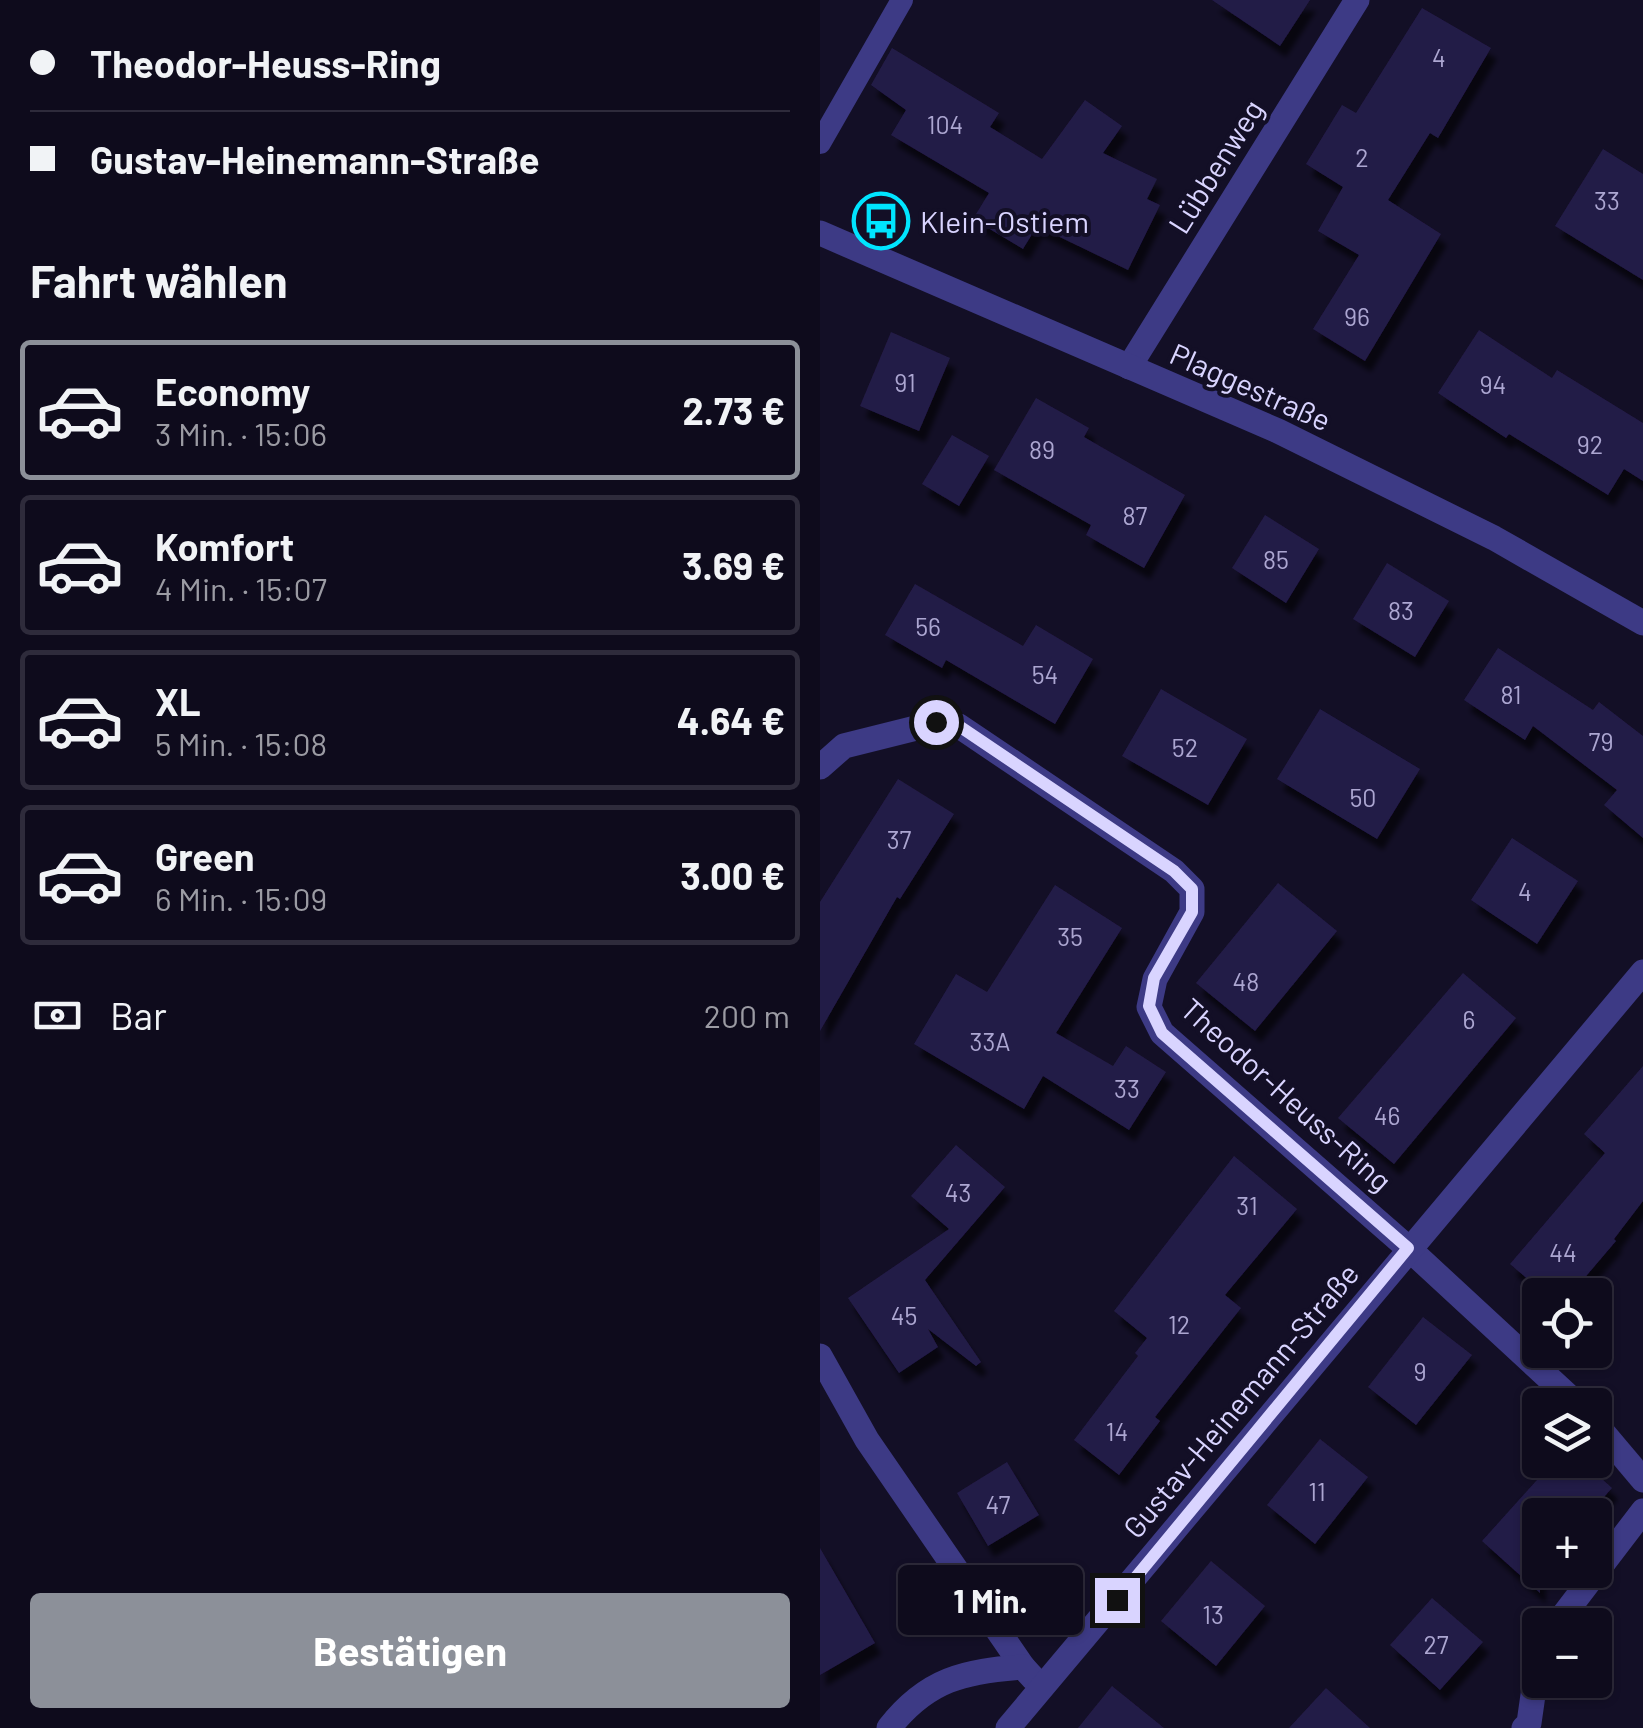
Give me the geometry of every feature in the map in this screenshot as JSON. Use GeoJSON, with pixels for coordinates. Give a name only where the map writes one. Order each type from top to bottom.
{"type":"FeatureCollection","features":[{"type":"Feature","properties":{"kind":"street","name":"Lübbenweg"},"geometry":{"type":"LineString","coordinates":[[1129,366],[1357,0]]}},
{"type":"Feature","properties":{"kind":"street","name":"Plaggestraße"},"geometry":{"type":"LineString","coordinates":[[820,233],[1278,431],[1460,522],[1643,623]]}},
{"type":"Feature","properties":{"kind":"street","name":"Theodor-Heuss-Ring"},"geometry":{"type":"LineString","coordinates":[[820,767],[844,746],[936,722],[959,726],[1174,871],[1192,889],[1192,912],[1154,978],[1149,1006],[1162,1033],[1408,1248],[1560,1388]]}},
{"type":"Feature","properties":{"kind":"street","name":"Gustav-Heinemann-Straße"},"geometry":{"type":"LineString","coordinates":[[1008,1728],[1643,972]]}},
{"type":"Feature","properties":{"kind":"street"},"geometry":{"type":"LineString","coordinates":[[820,1356],[867,1440],[1022,1668],[1044,1688]]}},
{"type":"Feature","properties":{"kind":"street"},"geometry":{"type":"LineString","coordinates":[[1612,1443],[1643,1480]]}},
{"type":"Feature","properties":{"kind":"street"},"geometry":{"type":"LineString","coordinates":[[1569,1608],[1643,1511]]}},
{"type":"Feature","properties":{"kind":"street"},"geometry":{"type":"LineString","coordinates":[[889,1728],[931,1689],[970,1671],[1022,1668]]}},
{"type":"Feature","properties":{"kind":"street"},"geometry":{"type":"LineString","coordinates":[[1524,1728],[1530,1723],[1533,1698]]}},
{"type":"Feature","properties":{"kind":"lane"},"geometry":{"type":"LineString","coordinates":[[820,144],[902,0]]}},
{"type":"Feature","properties":{"kind":"building"},"geometry":{"type":"Polygon","coordinates":[[[1212,0],[1310,0],[1280,46],[1212,0]]]}},
{"type":"Feature","properties":{"kind":"building"},"geometry":{"type":"Polygon","coordinates":[[[1422,8],[1491,48],[1438,138],[1430,133],[1388,200],[1441,234],[1365,361],[1313,329],[1359,255],[1318,231],[1343,187],[1306,164],[1342,105],[1356,113],[1422,8]]]}},
{"type":"Feature","properties":{"kind":"building"},"geometry":{"type":"Polygon","coordinates":[[[892,48],[999,113],[990,127],[1042,159],[1085,100],[1122,126],[1103,153],[1157,179],[1147,199],[1160,205],[1128,270],[1037,226],[1023,249],[973,219],[989,193],[891,135],[906,110],[871,85],[892,48]]]}},
{"type":"Feature","properties":{"kind":"building"},"geometry":{"type":"Polygon","coordinates":[[[1603,149],[1643,174],[1643,280],[1555,226],[1603,149]]]}},
{"type":"Feature","properties":{"kind":"building"},"geometry":{"type":"Polygon","coordinates":[[[1479,330],[1552,378],[1557,370],[1643,423],[1643,481],[1624,469],[1608,495],[1509,434],[1506,438],[1438,393],[1479,330]]]}},
{"type":"Feature","properties":{"kind":"building"},"geometry":{"type":"Polygon","coordinates":[[[891,332],[950,358],[919,431],[860,406],[891,332]]]}},
{"type":"Feature","properties":{"kind":"building"},"geometry":{"type":"Polygon","coordinates":[[[1036,398],[1089,428],[1084,437],[1185,495],[1144,568],[1086,535],[1091,525],[994,470],[1036,398]]]}},
{"type":"Feature","properties":{"kind":"building"},"geometry":{"type":"Polygon","coordinates":[[[952,435],[989,456],[959,506],[922,484],[952,435]]]}},
{"type":"Feature","properties":{"kind":"building"},"geometry":{"type":"Polygon","coordinates":[[[1265,515],[1319,549],[1286,603],[1232,568],[1265,515]]]}},
{"type":"Feature","properties":{"kind":"building"},"geometry":{"type":"Polygon","coordinates":[[[1387,563],[1449,601],[1415,657],[1353,619],[1387,563]]]}},
{"type":"Feature","properties":{"kind":"building"},"geometry":{"type":"Polygon","coordinates":[[[915,584],[1023,646],[1036,625],[1093,659],[1055,724],[946,660],[942,668],[885,635],[915,584]]]}},
{"type":"Feature","properties":{"kind":"building"},"geometry":{"type":"Polygon","coordinates":[[[1498,648],[1593,710],[1599,702],[1643,736],[1643,838],[1604,805],[1617,790],[1533,726],[1525,740],[1464,700],[1498,648]]]}},
{"type":"Feature","properties":{"kind":"building"},"geometry":{"type":"Polygon","coordinates":[[[1161,689],[1247,739],[1208,805],[1122,756],[1161,689]]]}},
{"type":"Feature","properties":{"kind":"building"},"geometry":{"type":"Polygon","coordinates":[[[1320,709],[1420,769],[1377,839],[1277,779],[1320,709]]]}},
{"type":"Feature","properties":{"kind":"building"},"geometry":{"type":"Polygon","coordinates":[[[898,779],[954,814],[900,899],[897,897],[820,1031],[820,902],[898,779]]]}},
{"type":"Feature","properties":{"kind":"building"},"geometry":{"type":"Polygon","coordinates":[[[1512,838],[1578,881],[1537,944],[1471,900],[1512,838]]]}},
{"type":"Feature","properties":{"kind":"building"},"geometry":{"type":"Polygon","coordinates":[[[1278,883],[1337,931],[1255,1031],[1196,983],[1278,883]]]}},
{"type":"Feature","properties":{"kind":"building"},"geometry":{"type":"Polygon","coordinates":[[[1055,885],[1122,928],[1056,1033],[1113,1066],[1126,1046],[1166,1072],[1129,1130],[1043,1076],[1024,1109],[914,1044],[956,974],[987,992],[1055,885]]]}},
{"type":"Feature","properties":{"kind":"building"},"geometry":{"type":"Polygon","coordinates":[[[1463,973],[1516,1018],[1394,1164],[1338,1118],[1463,973]]]}},
{"type":"Feature","properties":{"kind":"building"},"geometry":{"type":"Polygon","coordinates":[[[1643,1066],[1643,1201],[1584,1278],[1526,1278],[1510,1264],[1605,1153],[1584,1134],[1643,1066]]]}},
{"type":"Feature","properties":{"kind":"building"},"geometry":{"type":"Polygon","coordinates":[[[956,1145],[1005,1187],[925,1280],[981,1362],[976,1366],[928,1329],[938,1347],[899,1373],[848,1298],[949,1229],[911,1196],[956,1145]]]}},
{"type":"Feature","properties":{"kind":"building"},"geometry":{"type":"Polygon","coordinates":[[[1234,1156],[1297,1209],[1225,1295],[1241,1308],[1155,1417],[1160,1421],[1119,1475],[1074,1440],[1138,1356],[1135,1353],[1147,1338],[1114,1311],[1234,1156]]]}},
{"type":"Feature","properties":{"kind":"building"},"geometry":{"type":"Polygon","coordinates":[[[1423,1317],[1472,1355],[1416,1425],[1368,1387],[1423,1317]]]}},
{"type":"Feature","properties":{"kind":"building"},"geometry":{"type":"Polygon","coordinates":[[[1320,1439],[1368,1477],[1315,1544],[1267,1505],[1320,1439]]]}},
{"type":"Feature","properties":{"kind":"building"},"geometry":{"type":"Polygon","coordinates":[[[1007,1462],[1039,1515],[988,1546],[957,1493],[1007,1462]]]}},
{"type":"Feature","properties":{"kind":"building"},"geometry":{"type":"Polygon","coordinates":[[[1539,1478],[1601,1478],[1612,1488],[1603,1498],[1522,1498],[1522,1577],[1482,1541],[1539,1478]]]}},
{"type":"Feature","properties":{"kind":"building"},"geometry":{"type":"Polygon","coordinates":[[[820,1548],[875,1643],[820,1675],[820,1548]]]}},
{"type":"Feature","properties":{"kind":"building"},"geometry":{"type":"Polygon","coordinates":[[[1211,1561],[1265,1606],[1216,1666],[1161,1621],[1211,1561]]]}},
{"type":"Feature","properties":{"kind":"building"},"geometry":{"type":"Polygon","coordinates":[[[1432,1598],[1483,1642],[1440,1690],[1390,1645],[1432,1598]]]}},
{"type":"Feature","properties":{"kind":"building"},"geometry":{"type":"Polygon","coordinates":[[[1112,1686],[1164,1728],[1078,1728],[1112,1686]]]}},
{"type":"Feature","properties":{"kind":"building"},"geometry":{"type":"Polygon","coordinates":[[[1326,1688],[1370,1728],[1289,1728],[1326,1688]]]}},
{"type":"Feature","properties":{"kind":"place","name":"Klein-Ostiem"},"geometry":{"type":"Point","coordinates":[881,221]}},
{"type":"Feature","properties":{"kind":"route"},"geometry":{"type":"LineString","coordinates":[[936,722],[959,726],[1174,871],[1192,889],[1192,912],[1154,978],[1149,1006],[1162,1033],[1408,1248],[1117,1600]]}}]}
